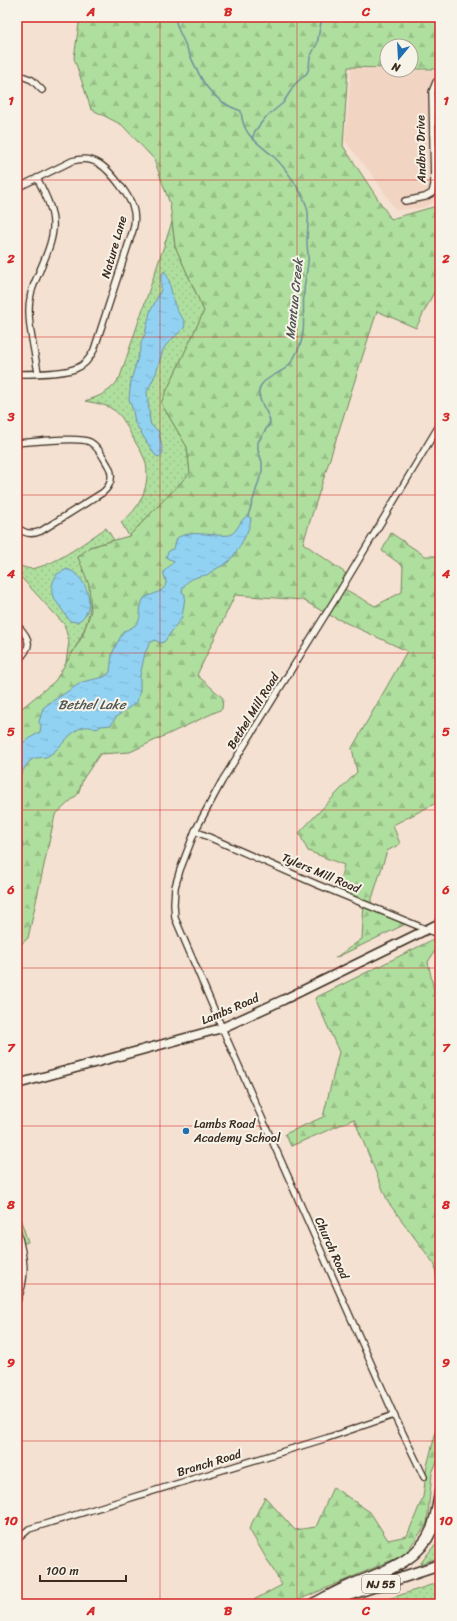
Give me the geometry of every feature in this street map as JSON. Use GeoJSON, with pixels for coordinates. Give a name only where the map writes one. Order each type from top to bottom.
{"type":"FeatureCollection","features":[{"type":"Feature","properties":{"kind":"highway"},"geometry":{"type":"LineString","coordinates":[[313,1604],[348,1586],[384,1572],[413,1556],[423,1544],[432,1528],[440,1493]]}},
{"type":"Feature","properties":{"kind":"highway","name":"NJ 55"},"geometry":{"type":"LineString","coordinates":[[322,1604],[440,1565]]}},
{"type":"Feature","properties":{"kind":"main road","name":"Lambs Road"},"geometry":{"type":"LineString","coordinates":[[17,1084],[222,1028],[283,1000],[440,923]]}},
{"type":"Feature","properties":{"kind":"street"},"geometry":{"type":"LineString","coordinates":[[17,74],[32,80],[42,90]]}},
{"type":"Feature","properties":{"kind":"street","name":"Andbro Drive"},"geometry":{"type":"LineString","coordinates":[[405,201],[425,197],[432,193],[434,185],[432,92],[436,82],[440,80]]}},
{"type":"Feature","properties":{"kind":"street","name":"Nature Lane"},"geometry":{"type":"LineString","coordinates":[[17,188],[74,160],[94,160],[102,164],[111,172],[132,202],[135,217],[134,228],[92,355],[76,369],[17,374]]}},
{"type":"Feature","properties":{"kind":"street"},"geometry":{"type":"LineString","coordinates":[[37,178],[51,207],[54,225],[52,241],[29,302],[29,315],[38,373]]}},
{"type":"Feature","properties":{"kind":"street","name":"Bethel Mill Road"},"geometry":{"type":"LineString","coordinates":[[222,1028],[175,918],[175,887],[180,870],[195,831],[222,781],[334,601],[440,424]]}},
{"type":"Feature","properties":{"kind":"street"},"geometry":{"type":"LineString","coordinates":[[17,443],[77,440],[88,441],[97,448],[109,468],[111,476],[108,487],[102,493],[41,531],[33,534],[23,532],[17,527]]}},
{"type":"Feature","properties":{"kind":"street"},"geometry":{"type":"LineString","coordinates":[[17,625],[27,636],[29,643],[25,653],[17,661]]}},
{"type":"Feature","properties":{"kind":"street","name":"Tylers Mill Road"},"geometry":{"type":"LineString","coordinates":[[195,831],[440,935]]}},
{"type":"Feature","properties":{"kind":"street","name":"Church Road"},"geometry":{"type":"LineString","coordinates":[[222,1028],[394,1416],[424,1477]]}},
{"type":"Feature","properties":{"kind":"street"},"geometry":{"type":"LineString","coordinates":[[17,1230],[18,1239],[24,1257],[25,1273],[17,1302],[23,1305]]}},
{"type":"Feature","properties":{"kind":"street","name":"Branch Road"},"geometry":{"type":"LineString","coordinates":[[20,1537],[30,1529],[394,1416]]}},
{"type":"Feature","properties":{"kind":"shaded area"},"geometry":{"type":"Polygon","coordinates":[[[351,68],[379,69],[379,78],[419,78],[419,70],[440,71],[439,200],[422,208],[396,210],[373,176],[345,141],[351,68]]]}},
{"type":"Feature","properties":{"kind":"green space"},"geometry":{"type":"Polygon","coordinates":[[[80,17],[440,17],[440,69],[419,69],[419,38],[379,38],[379,68],[348,67],[343,146],[391,219],[440,205],[440,291],[433,294],[416,328],[377,311],[303,543],[348,575],[341,587],[375,606],[402,592],[403,566],[382,551],[391,533],[425,556],[440,556],[440,664],[438,675],[440,676],[440,801],[393,825],[400,844],[387,851],[370,905],[410,922],[335,958],[362,939],[364,903],[337,892],[344,865],[308,851],[299,833],[357,772],[352,748],[407,651],[327,614],[303,600],[235,595],[197,675],[223,698],[222,709],[130,752],[100,754],[83,779],[78,794],[55,815],[28,938],[17,948],[17,712],[55,681],[82,637],[91,611],[89,585],[78,557],[90,547],[129,536],[190,473],[187,447],[161,403],[204,311],[175,246],[170,204],[154,159],[122,125],[91,109],[74,58],[80,17]]]}},
{"type":"Feature","properties":{"kind":"green space"},"geometry":{"type":"Polygon","coordinates":[[[172,222],[175,246],[204,311],[161,403],[187,447],[190,473],[129,536],[121,522],[134,510],[143,495],[147,478],[145,460],[126,425],[116,411],[106,406],[85,401],[106,392],[117,382],[120,377],[172,222]]]}},
{"type":"Feature","properties":{"kind":"green space"},"geometry":{"type":"Polygon","coordinates":[[[106,528],[114,540],[90,547],[78,557],[89,585],[90,607],[81,636],[66,663],[69,641],[64,624],[17,573],[17,564],[30,569],[44,565],[63,557],[106,528]]]}},
{"type":"Feature","properties":{"kind":"green space"},"geometry":{"type":"Polygon","coordinates":[[[440,936],[440,943],[428,962],[434,991],[440,996],[440,1317],[435,1265],[388,1202],[354,1119],[291,1146],[285,1134],[323,1117],[339,1052],[315,998],[440,936]]]}},
{"type":"Feature","properties":{"kind":"green space"},"geometry":{"type":"Polygon","coordinates":[[[17,1209],[28,1242],[17,1245],[17,1209]]]}},
{"type":"Feature","properties":{"kind":"green space"},"geometry":{"type":"Polygon","coordinates":[[[440,1416],[440,1455],[432,1473],[427,1524],[404,1555],[289,1604],[246,1604],[282,1585],[249,1529],[265,1497],[295,1530],[316,1527],[333,1487],[370,1512],[388,1540],[407,1536],[423,1497],[427,1466],[440,1416]]]}},
{"type":"Feature","properties":{"kind":"green space"},"geometry":{"type":"Polygon","coordinates":[[[440,1538],[440,1557],[420,1564],[440,1538]]]}},
{"type":"Feature","properties":{"kind":"green space"},"geometry":{"type":"Polygon","coordinates":[[[440,1582],[440,1600],[428,1604],[373,1604],[440,1582]]]}},
{"type":"Feature","properties":{"kind":"water"},"geometry":{"type":"Polygon","coordinates":[[[164,271],[169,281],[177,311],[185,325],[184,328],[166,345],[163,350],[156,373],[147,392],[151,425],[159,432],[163,453],[160,457],[156,456],[153,452],[135,423],[129,399],[131,380],[141,347],[141,342],[145,334],[150,312],[161,290],[161,278],[164,271]]]}},
{"type":"Feature","properties":{"kind":"water","name":"Bethel Lake"},"geometry":{"type":"Polygon","coordinates":[[[247,516],[251,518],[249,529],[235,554],[228,562],[207,575],[199,576],[185,584],[182,592],[185,594],[185,597],[182,617],[164,642],[160,643],[155,640],[150,643],[145,653],[140,676],[140,690],[137,702],[116,717],[111,725],[101,726],[97,729],[84,727],[79,729],[53,753],[48,756],[32,759],[26,766],[17,782],[17,750],[25,741],[40,732],[41,726],[39,722],[43,708],[82,682],[104,677],[110,672],[112,654],[117,643],[124,631],[131,628],[139,621],[140,609],[144,598],[158,592],[166,585],[164,571],[174,561],[166,556],[169,551],[174,548],[177,538],[189,534],[230,535],[247,516]]]}},
{"type":"Feature","properties":{"kind":"water"},"geometry":{"type":"Polygon","coordinates":[[[67,569],[80,578],[88,594],[88,610],[84,617],[77,622],[70,621],[52,594],[52,585],[57,574],[67,569]]]}},
{"type":"Feature","properties":{"kind":"water"},"geometry":{"type":"Polygon","coordinates":[[[17,831],[21,839],[23,849],[17,861],[17,831]]]}},
{"type":"Feature","properties":{"kind":"waterway","name":"Mantua Creek"},"geometry":{"type":"LineString","coordinates":[[175,17],[179,32],[195,67],[206,85],[220,100],[241,111],[244,126],[251,137],[273,156],[289,174],[299,190],[308,212],[308,260],[304,289],[304,322],[301,343],[290,364],[283,370],[265,380],[260,388],[260,400],[268,415],[270,423],[258,442],[258,450],[262,462],[262,471],[248,516]]}},
{"type":"Feature","properties":{"kind":"waterway"},"geometry":{"type":"LineString","coordinates":[[252,139],[255,131],[265,118],[283,103],[295,84],[307,73],[310,57],[317,44],[322,17]]}},
{"type":"Feature","properties":{"kind":"place","name":"Lambs Road Academy School"},"geometry":{"type":"Point","coordinates":[186,1131]}}]}
